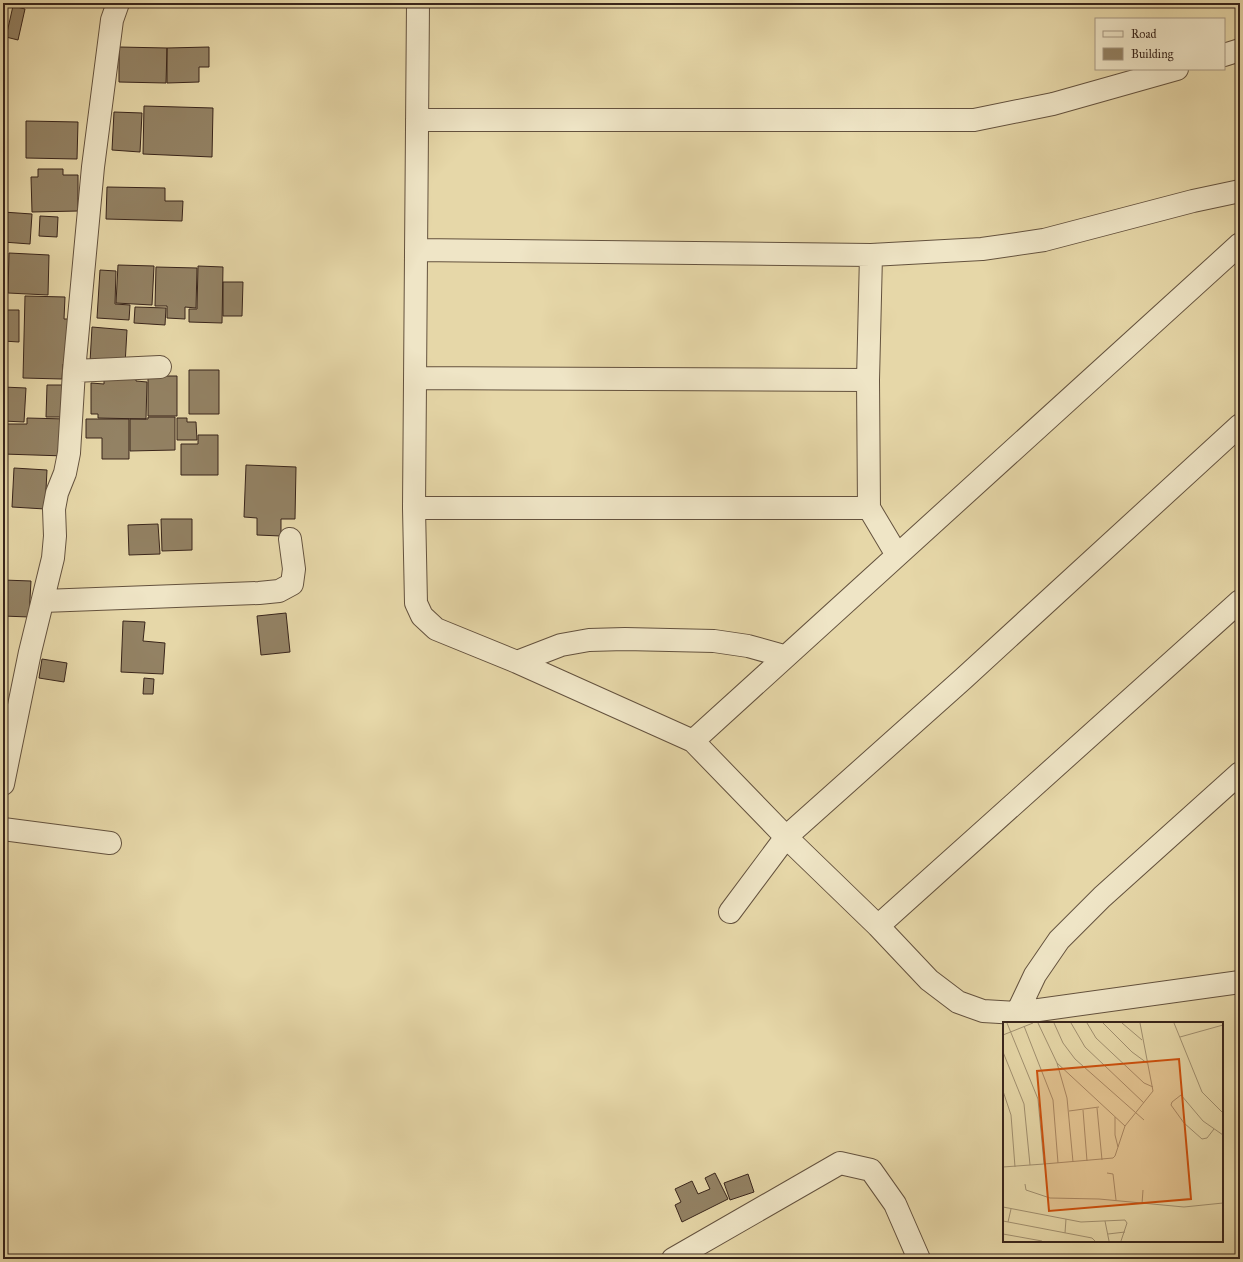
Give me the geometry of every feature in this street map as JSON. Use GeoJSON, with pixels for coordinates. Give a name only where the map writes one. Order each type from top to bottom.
{"type":"FeatureCollection","features":[{"type":"Feature","properties":{"kind":"street"},"geometry":{"type":"LineString","coordinates":[[3,784],[30,652],[53,558],[55,536],[54,509],[57,493],[65,473],[69,453],[74,371],[93,167],[112,20],[118,3]]}},
{"type":"Feature","properties":{"kind":"street"},"geometry":{"type":"LineString","coordinates":[[418,3],[414,508],[416,603],[422,616],[436,629],[517,662],[693,741],[786,837],[878,926],[929,980],[958,1002],[983,1011],[1017,1014],[1237,978]]}},
{"type":"Feature","properties":{"kind":"street"},"geometry":{"type":"LineString","coordinates":[[1225,55],[1240,50]]}},
{"type":"Feature","properties":{"kind":"street"},"geometry":{"type":"LineString","coordinates":[[417,120],[974,120],[1053,104],[1173,70]]}},
{"type":"Feature","properties":{"kind":"street"},"geometry":{"type":"LineString","coordinates":[[416,250],[871,255],[982,248],[1044,240],[1193,201],[1240,191]]}},
{"type":"Feature","properties":{"kind":"street"},"geometry":{"type":"LineString","coordinates":[[693,741],[784,656],[1240,244]]}},
{"type":"Feature","properties":{"kind":"street"},"geometry":{"type":"LineString","coordinates":[[871,255],[868,380],[869,508],[897,555]]}},
{"type":"Feature","properties":{"kind":"street"},"geometry":{"type":"LineString","coordinates":[[74,371],[160,367]]}},
{"type":"Feature","properties":{"kind":"street"},"geometry":{"type":"LineString","coordinates":[[416,378],[868,380]]}},
{"type":"Feature","properties":{"kind":"street"},"geometry":{"type":"LineString","coordinates":[[730,912],[786,837],[963,679],[1240,425]]}},
{"type":"Feature","properties":{"kind":"street"},"geometry":{"type":"LineString","coordinates":[[414,508],[869,508]]}},
{"type":"Feature","properties":{"kind":"street"},"geometry":{"type":"LineString","coordinates":[[43,601],[280,591],[292,584],[294,569],[290,539]]}},
{"type":"Feature","properties":{"kind":"street"},"geometry":{"type":"LineString","coordinates":[[878,926],[1240,601]]}},
{"type":"Feature","properties":{"kind":"street"},"geometry":{"type":"LineString","coordinates":[[517,662],[560,645],[589,640],[625,639],[714,641],[748,646],[784,656]]}},
{"type":"Feature","properties":{"kind":"street"},"geometry":{"type":"LineString","coordinates":[[1017,1014],[1035,974],[1059,940],[1102,897],[1240,774]]}},
{"type":"Feature","properties":{"kind":"street"},"geometry":{"type":"LineString","coordinates":[[3,828],[110,843]]}},
{"type":"Feature","properties":{"kind":"street"},"geometry":{"type":"LineString","coordinates":[[673,1259],[840,1163],[871,1170],[894,1204],[919,1259]]}},
{"type":"Feature","properties":{"kind":"building"},"geometry":{"type":"Polygon","coordinates":[[[13,6],[25,9],[18,40],[6,37],[13,6]]]}},
{"type":"Feature","properties":{"kind":"building"},"geometry":{"type":"Polygon","coordinates":[[[119,47],[167,48],[166,83],[119,82],[119,47]]]}},
{"type":"Feature","properties":{"kind":"building"},"geometry":{"type":"Polygon","coordinates":[[[209,47],[209,67],[199,67],[199,82],[167,83],[167,48],[209,47]]]}},
{"type":"Feature","properties":{"kind":"building"},"geometry":{"type":"Polygon","coordinates":[[[144,106],[213,108],[212,157],[143,154],[144,106]]]}},
{"type":"Feature","properties":{"kind":"building"},"geometry":{"type":"Polygon","coordinates":[[[114,112],[142,113],[140,152],[112,150],[114,112]]]}},
{"type":"Feature","properties":{"kind":"building"},"geometry":{"type":"Polygon","coordinates":[[[26,121],[78,122],[77,159],[26,158],[26,121]]]}},
{"type":"Feature","properties":{"kind":"building"},"geometry":{"type":"Polygon","coordinates":[[[38,169],[63,169],[63,175],[78,175],[78,211],[32,212],[31,177],[38,177],[38,169]]]}},
{"type":"Feature","properties":{"kind":"building"},"geometry":{"type":"Polygon","coordinates":[[[107,187],[165,188],[165,201],[183,201],[182,221],[106,219],[107,187]]]}},
{"type":"Feature","properties":{"kind":"building"},"geometry":{"type":"Polygon","coordinates":[[[3,212],[32,214],[30,244],[3,242],[3,212]]]}},
{"type":"Feature","properties":{"kind":"building"},"geometry":{"type":"Polygon","coordinates":[[[40,216],[58,217],[57,237],[39,236],[40,216]]]}},
{"type":"Feature","properties":{"kind":"building"},"geometry":{"type":"Polygon","coordinates":[[[9,253],[49,255],[48,295],[8,293],[9,253]]]}},
{"type":"Feature","properties":{"kind":"building"},"geometry":{"type":"Polygon","coordinates":[[[118,265],[154,266],[152,305],[116,303],[118,265]]]}},
{"type":"Feature","properties":{"kind":"building"},"geometry":{"type":"Polygon","coordinates":[[[198,266],[223,267],[222,323],[189,322],[189,309],[197,309],[198,266]]]}},
{"type":"Feature","properties":{"kind":"building"},"geometry":{"type":"Polygon","coordinates":[[[156,267],[197,268],[196,308],[185,307],[185,319],[167,318],[167,306],[155,306],[156,267]]]}},
{"type":"Feature","properties":{"kind":"building"},"geometry":{"type":"Polygon","coordinates":[[[100,270],[116,271],[115,304],[130,305],[129,320],[97,318],[100,270]]]}},
{"type":"Feature","properties":{"kind":"building"},"geometry":{"type":"Polygon","coordinates":[[[223,282],[243,282],[242,316],[223,316],[223,282]]]}},
{"type":"Feature","properties":{"kind":"building"},"geometry":{"type":"Polygon","coordinates":[[[25,296],[65,297],[64,319],[70,319],[69,364],[63,364],[62,379],[23,378],[25,296]]]}},
{"type":"Feature","properties":{"kind":"building"},"geometry":{"type":"Polygon","coordinates":[[[135,307],[166,308],[165,325],[134,323],[135,307]]]}},
{"type":"Feature","properties":{"kind":"building"},"geometry":{"type":"Polygon","coordinates":[[[3,310],[19,310],[19,342],[3,341],[3,310]]]}},
{"type":"Feature","properties":{"kind":"building"},"geometry":{"type":"Polygon","coordinates":[[[92,327],[127,330],[125,365],[90,362],[92,327]]]}},
{"type":"Feature","properties":{"kind":"building"},"geometry":{"type":"Polygon","coordinates":[[[189,370],[219,370],[219,414],[189,414],[189,370]]]}},
{"type":"Feature","properties":{"kind":"building"},"geometry":{"type":"Polygon","coordinates":[[[148,376],[177,376],[177,416],[148,416],[148,376]]]}},
{"type":"Feature","properties":{"kind":"building"},"geometry":{"type":"Polygon","coordinates":[[[104,377],[136,377],[136,381],[147,382],[146,419],[98,418],[98,414],[91,414],[91,383],[104,384],[104,377]]]}},
{"type":"Feature","properties":{"kind":"building"},"geometry":{"type":"Polygon","coordinates":[[[47,385],[69,385],[69,417],[46,417],[47,385]]]}},
{"type":"Feature","properties":{"kind":"building"},"geometry":{"type":"Polygon","coordinates":[[[3,387],[26,388],[24,422],[3,421],[3,387]]]}},
{"type":"Feature","properties":{"kind":"building"},"geometry":{"type":"Polygon","coordinates":[[[148,417],[175,417],[175,450],[130,451],[130,419],[148,419],[148,417]]]}},
{"type":"Feature","properties":{"kind":"building"},"geometry":{"type":"Polygon","coordinates":[[[27,418],[66,419],[65,456],[3,454],[3,424],[27,424],[27,418]]]}},
{"type":"Feature","properties":{"kind":"building"},"geometry":{"type":"Polygon","coordinates":[[[177,418],[187,418],[187,422],[196,422],[197,440],[177,440],[177,418]]]}},
{"type":"Feature","properties":{"kind":"building"},"geometry":{"type":"Polygon","coordinates":[[[86,419],[129,419],[129,459],[102,459],[102,438],[86,438],[86,419]]]}},
{"type":"Feature","properties":{"kind":"building"},"geometry":{"type":"Polygon","coordinates":[[[198,435],[218,435],[218,475],[181,475],[181,444],[198,444],[198,435]]]}},
{"type":"Feature","properties":{"kind":"building"},"geometry":{"type":"Polygon","coordinates":[[[246,465],[296,467],[295,519],[281,519],[281,536],[257,535],[257,518],[244,517],[246,465]]]}},
{"type":"Feature","properties":{"kind":"building"},"geometry":{"type":"Polygon","coordinates":[[[14,468],[47,470],[45,509],[12,507],[14,468]]]}},
{"type":"Feature","properties":{"kind":"building"},"geometry":{"type":"Polygon","coordinates":[[[161,519],[192,519],[192,550],[162,551],[161,519]]]}},
{"type":"Feature","properties":{"kind":"building"},"geometry":{"type":"Polygon","coordinates":[[[158,524],[160,554],[129,555],[128,525],[158,524]]]}},
{"type":"Feature","properties":{"kind":"building"},"geometry":{"type":"Polygon","coordinates":[[[3,580],[31,581],[29,617],[3,616],[3,580]]]}},
{"type":"Feature","properties":{"kind":"building"},"geometry":{"type":"Polygon","coordinates":[[[286,613],[290,652],[261,655],[257,616],[286,613]]]}},
{"type":"Feature","properties":{"kind":"building"},"geometry":{"type":"Polygon","coordinates":[[[123,621],[145,622],[143,641],[165,643],[163,674],[121,672],[123,621]]]}},
{"type":"Feature","properties":{"kind":"building"},"geometry":{"type":"Polygon","coordinates":[[[42,659],[67,663],[64,682],[39,678],[42,659]]]}},
{"type":"Feature","properties":{"kind":"building"},"geometry":{"type":"Polygon","coordinates":[[[144,678],[154,679],[153,694],[143,694],[144,678]]]}},
{"type":"Feature","properties":{"kind":"building"},"geometry":{"type":"Polygon","coordinates":[[[715,1173],[728,1199],[682,1222],[675,1205],[681,1202],[675,1189],[692,1181],[698,1194],[710,1189],[705,1178],[715,1173]]]}},
{"type":"Feature","properties":{"kind":"building"},"geometry":{"type":"Polygon","coordinates":[[[748,1174],[754,1192],[730,1200],[724,1183],[748,1174]]]}}]}
